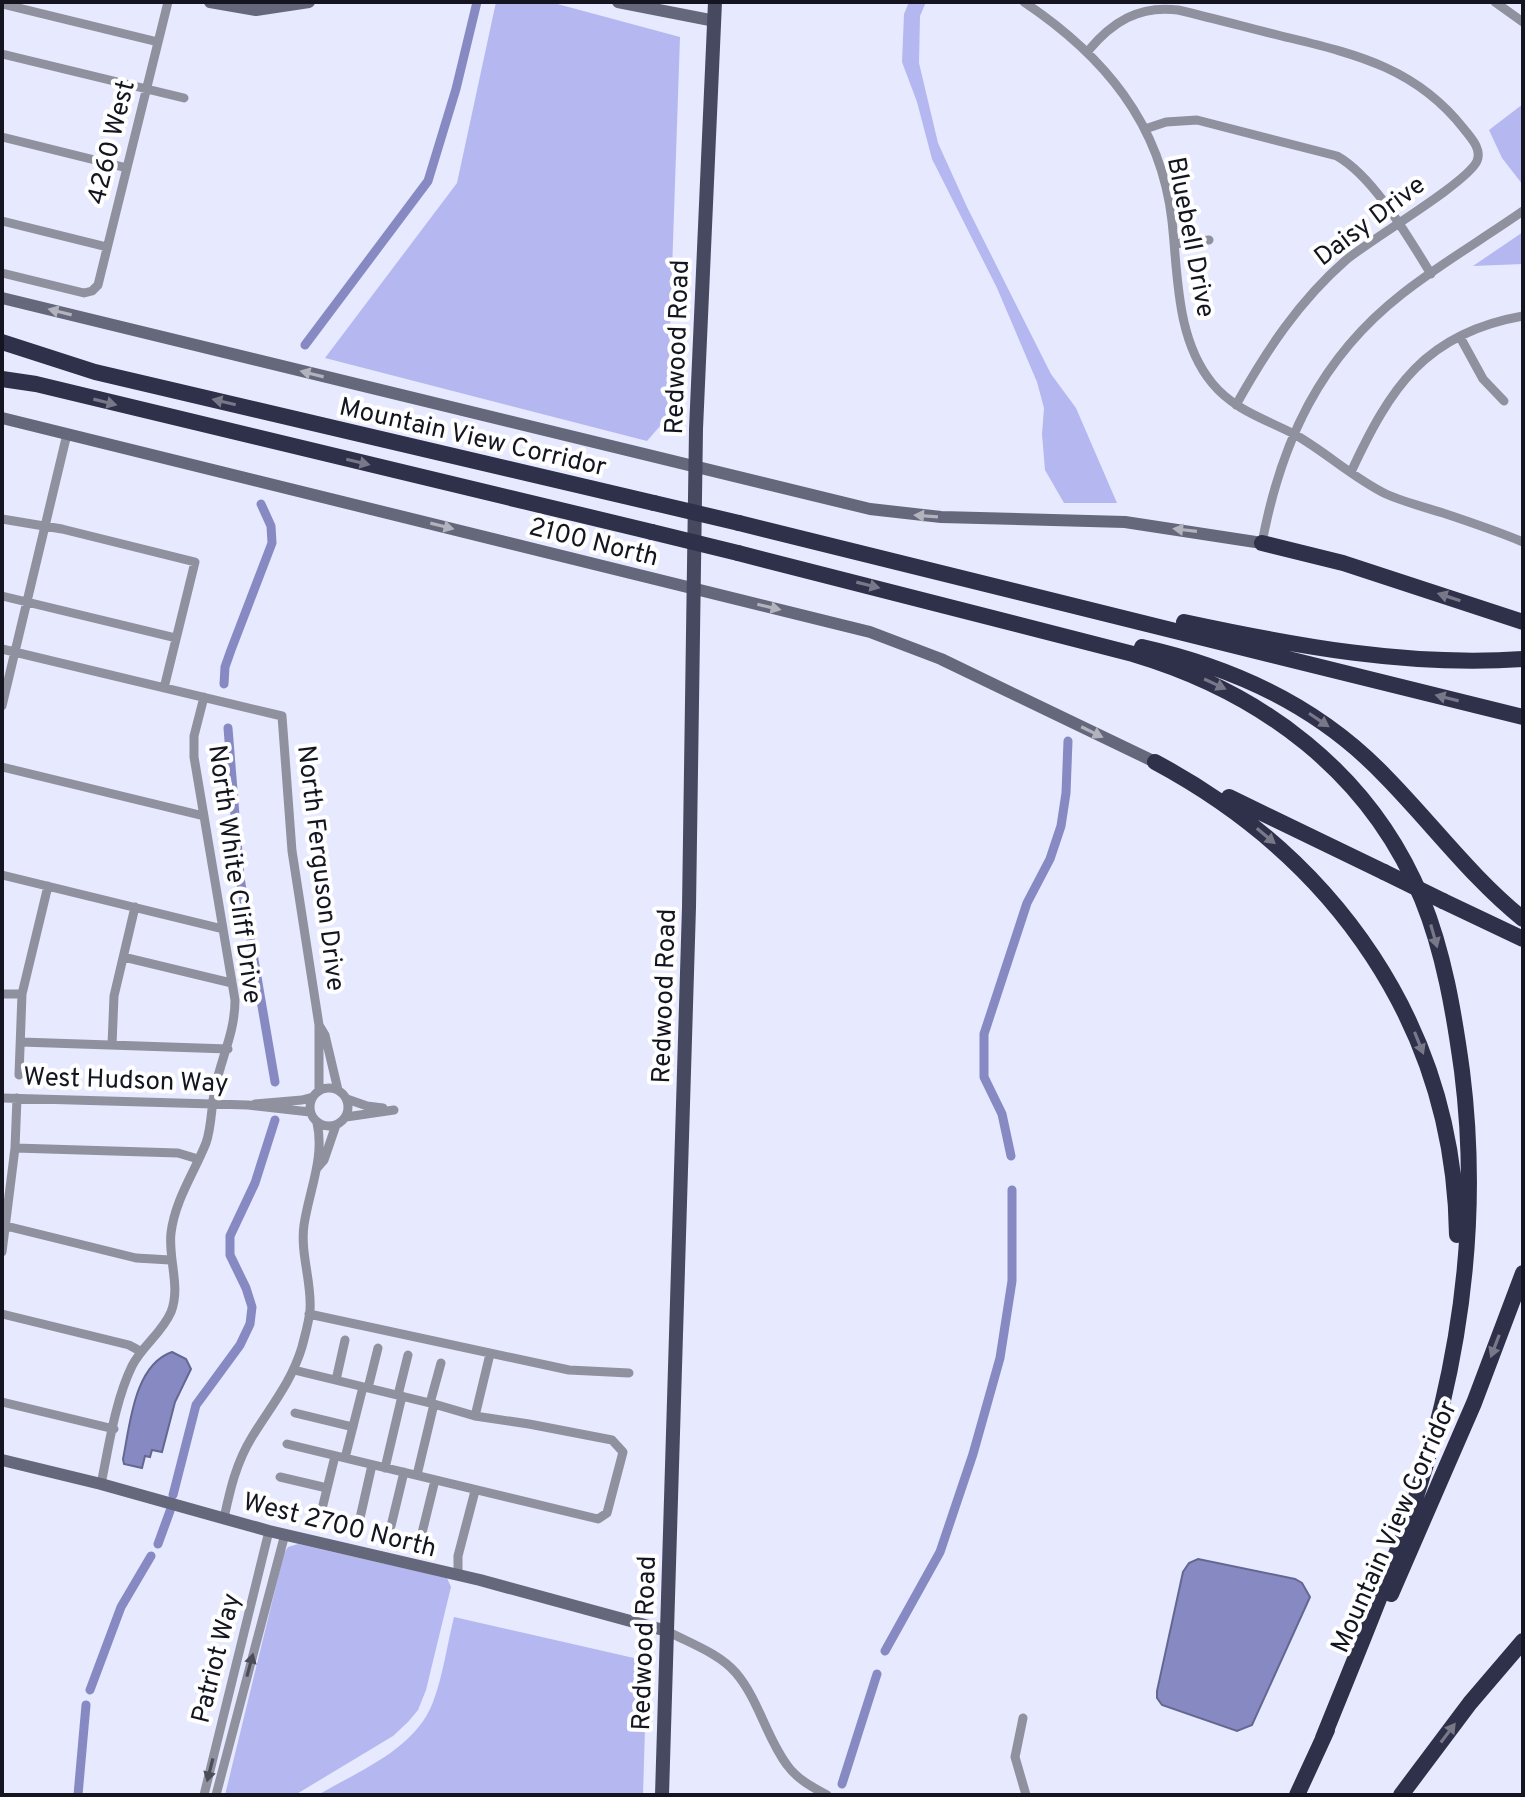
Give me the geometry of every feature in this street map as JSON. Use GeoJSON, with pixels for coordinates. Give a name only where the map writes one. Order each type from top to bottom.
{"type":"FeatureCollection","features":[{"type":"Feature","properties":{"kind":"highway","name":"Mountain View Corridor"},"geometry":{"type":"LineString","coordinates":[[2,342],[95,372],[934,571]]}},
{"type":"Feature","properties":{"kind":"highway","name":"Mountain View Corridor"},"geometry":{"type":"LineString","coordinates":[[2,379],[36,384],[899,593]]}},
{"type":"Feature","properties":{"kind":"highway"},"geometry":{"type":"LineString","coordinates":[[1262,543],[1343,563],[1523,622]]}},
{"type":"Feature","properties":{"kind":"highway"},"geometry":{"type":"LineString","coordinates":[[934,571],[1331,651],[1414,660],[1523,659]]}},
{"type":"Feature","properties":{"kind":"highway"},"geometry":{"type":"LineString","coordinates":[[934,571],[1523,717]]}},
{"type":"Feature","properties":{"kind":"highway"},"geometry":{"type":"LineString","coordinates":[[899,593],[1190,658],[1233,673],[1273,692],[1313,716],[1369,760],[1476,877],[1523,919]]}},
{"type":"Feature","properties":{"kind":"highway"},"geometry":{"type":"LineString","coordinates":[[899,593],[1157,661],[1223,688],[1263,710],[1301,738],[1349,784],[1380,823],[1406,865],[1429,918],[1452,1008],[1463,1082],[1468,1170],[1467,1235],[1461,1302],[1436,1432],[1408,1521],[1323,1738]]}},
{"type":"Feature","properties":{"kind":"highway"},"geometry":{"type":"LineString","coordinates":[[1155,762],[1247,820],[1310,876],[1361,937],[1402,1006],[1433,1082],[1453,1173],[1458,1255],[1450,1371]]}},
{"type":"Feature","properties":{"kind":"highway"},"geometry":{"type":"LineString","coordinates":[[1155,762],[1523,939]]}},
{"type":"Feature","properties":{"kind":"highway","name":"Mountain View Corridor"},"geometry":{"type":"LineString","coordinates":[[1297,1795],[1443,1479],[1523,1273]]}},
{"type":"Feature","properties":{"kind":"highway"},"geometry":{"type":"LineString","coordinates":[[1401,1795],[1477,1695],[1523,1641]]}},
{"type":"Feature","properties":{"kind":"main road"},"geometry":{"type":"LineString","coordinates":[[210,2],[256,10],[309,2]]}},
{"type":"Feature","properties":{"kind":"main road"},"geometry":{"type":"LineString","coordinates":[[618,2],[715,21]]}},
{"type":"Feature","properties":{"kind":"main road","name":"Redwood Road"},"geometry":{"type":"LineString","coordinates":[[662,1795],[689,907],[695,467],[715,2]]}},
{"type":"Feature","properties":{"kind":"main road"},"geometry":{"type":"LineString","coordinates":[[2,298],[820,498],[890,512],[941,517],[1125,522],[1262,543]]}},
{"type":"Feature","properties":{"kind":"main road","name":"2100 North"},"geometry":{"type":"LineString","coordinates":[[2,418],[844,625],[896,641],[964,669],[1155,762]]}},
{"type":"Feature","properties":{"kind":"main road","name":"West 2700 North"},"geometry":{"type":"LineString","coordinates":[[2,1460],[667,1631]]}},
{"type":"Feature","properties":{"kind":"street","name":"4260 West"},"geometry":{"type":"LineString","coordinates":[[2,273],[79,292],[92,291],[99,281],[168,2]]}},
{"type":"Feature","properties":{"kind":"street","name":"Bluebell Drive"},"geometry":{"type":"LineString","coordinates":[[1024,2],[1088,51],[1118,86],[1145,129],[1164,180],[1182,309],[1195,354],[1211,381],[1236,405],[1292,433],[1389,495],[1523,542]]}},
{"type":"Feature","properties":{"kind":"street"},"geometry":{"type":"LineString","coordinates":[[1495,2],[1523,22]]}},
{"type":"Feature","properties":{"kind":"street"},"geometry":{"type":"LineString","coordinates":[[2,4],[158,42]]}},
{"type":"Feature","properties":{"kind":"street","name":"Daisy Drive"},"geometry":{"type":"LineString","coordinates":[[1088,51],[1124,18],[1149,10],[1168,9],[1344,51],[1384,66],[1431,94],[1451,112],[1475,143],[1478,154],[1475,165],[1344,262],[1306,300],[1273,342],[1236,405]]}},
{"type":"Feature","properties":{"kind":"street"},"geometry":{"type":"LineString","coordinates":[[2,54],[184,98]]}},
{"type":"Feature","properties":{"kind":"street"},"geometry":{"type":"LineString","coordinates":[[1145,129],[1177,120],[1197,120],[1328,152],[1346,161],[1361,173],[1431,274]]}},
{"type":"Feature","properties":{"kind":"street"},"geometry":{"type":"LineString","coordinates":[[2,137],[127,168]]}},
{"type":"Feature","properties":{"kind":"street"},"geometry":{"type":"LineString","coordinates":[[1262,543],[1271,497],[1292,433],[1322,381],[1347,347],[1388,305],[1523,211]]}},
{"type":"Feature","properties":{"kind":"street"},"geometry":{"type":"LineString","coordinates":[[2,221],[107,247]]}},
{"type":"Feature","properties":{"kind":"street"},"geometry":{"type":"LineString","coordinates":[[1174,244],[1209,240]]}},
{"type":"Feature","properties":{"kind":"street"},"geometry":{"type":"LineString","coordinates":[[1351,472],[1378,415],[1424,360],[1460,337],[1496,322],[1523,316]]}},
{"type":"Feature","properties":{"kind":"street"},"geometry":{"type":"LineString","coordinates":[[1460,337],[1483,379],[1504,401]]}},
{"type":"Feature","properties":{"kind":"street"},"geometry":{"type":"LineString","coordinates":[[2,706],[67,434]]}},
{"type":"Feature","properties":{"kind":"street"},"geometry":{"type":"LineString","coordinates":[[2,519],[195,562],[164,688]]}},
{"type":"Feature","properties":{"kind":"street"},"geometry":{"type":"LineString","coordinates":[[2,596],[176,638]]}},
{"type":"Feature","properties":{"kind":"street"},"geometry":{"type":"LineString","coordinates":[[2,649],[204,697]]}},
{"type":"Feature","properties":{"kind":"street","name":"North Ferguson Drive"},"geometry":{"type":"LineString","coordinates":[[204,697],[282,716],[292,851],[319,1025],[316,1094]]}},
{"type":"Feature","properties":{"kind":"street","name":"North White Cliff Drive"},"geometry":{"type":"LineString","coordinates":[[101,1484],[127,1378],[140,1351],[165,1324],[171,1311],[175,1288],[170,1260],[171,1231],[176,1209],[207,1137],[212,1104],[235,1016],[193,750],[204,697]]}},
{"type":"Feature","properties":{"kind":"street"},"geometry":{"type":"LineString","coordinates":[[2,767],[204,816]]}},
{"type":"Feature","properties":{"kind":"street"},"geometry":{"type":"LineString","coordinates":[[2,875],[223,929]]}},
{"type":"Feature","properties":{"kind":"street"},"geometry":{"type":"LineString","coordinates":[[19,1075],[22,994],[48,886]]}},
{"type":"Feature","properties":{"kind":"street"},"geometry":{"type":"LineString","coordinates":[[112,1045],[113,1007],[135,907]]}},
{"type":"Feature","properties":{"kind":"street"},"geometry":{"type":"LineString","coordinates":[[124,957],[232,983]]}},
{"type":"Feature","properties":{"kind":"street"},"geometry":{"type":"LineString","coordinates":[[2,994],[22,994]]}},
{"type":"Feature","properties":{"kind":"street","name":"North Ferguson Drive"},"geometry":{"type":"LineString","coordinates":[[319,1025],[325,1035],[338,1090]]}},
{"type":"Feature","properties":{"kind":"street"},"geometry":{"type":"LineString","coordinates":[[21,1042],[228,1049]]}},
{"type":"Feature","properties":{"kind":"street"},"geometry":{"type":"LineString","coordinates":[[224,1518],[237,1467],[251,1439],[291,1380],[303,1344],[309,1314],[302,1238],[320,1140],[317,1123],[310,1112],[316,1094],[332,1088],[347,1099],[394,1110],[346,1117],[336,1125],[324,1160],[317,1168]]}},
{"type":"Feature","properties":{"kind":"street","name":"West Hudson Way"},"geometry":{"type":"LineString","coordinates":[[248,1105],[302,1100],[316,1094]]}},
{"type":"Feature","properties":{"kind":"street","name":"West Hudson Way"},"geometry":{"type":"LineString","coordinates":[[2,1098],[248,1105],[310,1112]]}},
{"type":"Feature","properties":{"kind":"street"},"geometry":{"type":"LineString","coordinates":[[2,1252],[15,1148],[17,1098]]}},
{"type":"Feature","properties":{"kind":"street"},"geometry":{"type":"LineString","coordinates":[[346,1117],[347,1099]]}},
{"type":"Feature","properties":{"kind":"street"},"geometry":{"type":"LineString","coordinates":[[317,1123],[336,1125]]}},
{"type":"Feature","properties":{"kind":"street"},"geometry":{"type":"LineString","coordinates":[[15,1148],[178,1153],[198,1159]]}},
{"type":"Feature","properties":{"kind":"street"},"geometry":{"type":"LineString","coordinates":[[6,1226],[136,1258],[170,1260]]}},
{"type":"Feature","properties":{"kind":"street"},"geometry":{"type":"LineString","coordinates":[[2,1314],[129,1345],[140,1351]]}},
{"type":"Feature","properties":{"kind":"street"},"geometry":{"type":"LineString","coordinates":[[309,1314],[569,1370],[629,1373]]}},
{"type":"Feature","properties":{"kind":"street"},"geometry":{"type":"LineString","coordinates":[[336,1380],[345,1340]]}},
{"type":"Feature","properties":{"kind":"street"},"geometry":{"type":"LineString","coordinates":[[322,1509],[378,1348]]}},
{"type":"Feature","properties":{"kind":"street"},"geometry":{"type":"LineString","coordinates":[[475,1416],[490,1354]]}},
{"type":"Feature","properties":{"kind":"street"},"geometry":{"type":"LineString","coordinates":[[385,1468],[408,1355]]}},
{"type":"Feature","properties":{"kind":"street"},"geometry":{"type":"LineString","coordinates":[[417,1475],[441,1363]]}},
{"type":"Feature","properties":{"kind":"street"},"geometry":{"type":"LineString","coordinates":[[287,1444],[598,1519],[607,1513],[623,1452],[612,1440],[475,1416],[294,1370]]}},
{"type":"Feature","properties":{"kind":"street"},"geometry":{"type":"LineString","coordinates":[[2,1402],[114,1429]]}},
{"type":"Feature","properties":{"kind":"street"},"geometry":{"type":"LineString","coordinates":[[295,1413],[353,1427]]}},
{"type":"Feature","properties":{"kind":"street"},"geometry":{"type":"LineString","coordinates":[[360,1518],[372,1465]]}},
{"type":"Feature","properties":{"kind":"street"},"geometry":{"type":"LineString","coordinates":[[391,1526],[404,1472]]}},
{"type":"Feature","properties":{"kind":"street"},"geometry":{"type":"LineString","coordinates":[[280,1477],[327,1488]]}},
{"type":"Feature","properties":{"kind":"street"},"geometry":{"type":"LineString","coordinates":[[422,1533],[435,1480]]}},
{"type":"Feature","properties":{"kind":"street"},"geometry":{"type":"LineString","coordinates":[[458,1575],[458,1556],[475,1491]]}},
{"type":"Feature","properties":{"kind":"street","name":"Patriot Way"},"geometry":{"type":"LineString","coordinates":[[204,1795],[269,1531]]}},
{"type":"Feature","properties":{"kind":"street","name":"Patriot Way"},"geometry":{"type":"LineString","coordinates":[[216,1795],[285,1534]]}},
{"type":"Feature","properties":{"kind":"street"},"geometry":{"type":"LineString","coordinates":[[667,1631],[735,1671],[753,1698],[785,1763],[801,1779],[827,1795]]}},
{"type":"Feature","properties":{"kind":"street"},"geometry":{"type":"LineString","coordinates":[[1023,1718],[1015,1757],[1026,1795]]}},
{"type":"Feature","properties":{"kind":"shaded area"},"geometry":{"type":"Polygon","coordinates":[[[496,2],[550,2],[680,37],[667,418],[647,441],[325,358],[457,183],[496,2]]]}},
{"type":"Feature","properties":{"kind":"shaded area"},"geometry":{"type":"Polygon","coordinates":[[[909,2],[926,2],[920,16],[919,63],[938,143],[1051,374],[1076,408],[1117,503],[1064,503],[1045,470],[1042,434],[1044,408],[1037,382],[997,288],[932,159],[917,102],[902,62],[904,14],[909,2]]]}},
{"type":"Feature","properties":{"kind":"shaded area"},"geometry":{"type":"Polygon","coordinates":[[[1523,104],[1523,185],[1502,158],[1489,130],[1523,104]]]}},
{"type":"Feature","properties":{"kind":"shaded area"},"geometry":{"type":"Polygon","coordinates":[[[1523,232],[1523,264],[1473,266],[1523,232]]]}},
{"type":"Feature","properties":{"kind":"shaded area"},"geometry":{"type":"Polygon","coordinates":[[[172,1352],[186,1359],[191,1369],[175,1402],[162,1452],[152,1450],[150,1457],[145,1456],[142,1468],[124,1464],[132,1414],[142,1383],[149,1369],[172,1352]]]}},
{"type":"Feature","properties":{"kind":"shaded area"},"geometry":{"type":"Polygon","coordinates":[[[298,1544],[447,1578],[451,1587],[426,1690],[418,1710],[393,1736],[295,1795],[225,1795],[284,1553],[288,1547],[298,1544]]]}},
{"type":"Feature","properties":{"kind":"shaded area"},"geometry":{"type":"Polygon","coordinates":[[[1198,1559],[1295,1579],[1302,1583],[1310,1597],[1252,1725],[1237,1731],[1162,1705],[1157,1698],[1183,1572],[1189,1563],[1198,1559]]]}},
{"type":"Feature","properties":{"kind":"shaded area"},"geometry":{"type":"Polygon","coordinates":[[[454,1617],[647,1661],[643,1795],[318,1795],[384,1758],[425,1719],[440,1682],[454,1617]]]}},
{"type":"Feature","properties":{"kind":"waterway"},"geometry":{"type":"LineString","coordinates":[[305,345],[428,181],[456,89],[477,2]]}},
{"type":"Feature","properties":{"kind":"waterway"},"geometry":{"type":"LineString","coordinates":[[224,684],[225,667],[272,543],[271,526],[261,504]]}},
{"type":"Feature","properties":{"kind":"waterway"},"geometry":{"type":"LineString","coordinates":[[228,728],[240,878],[275,1082]]}},
{"type":"Feature","properties":{"kind":"waterway"},"geometry":{"type":"LineString","coordinates":[[1011,1156],[1002,1114],[984,1077],[984,1034],[1027,903],[1050,859],[1061,826],[1068,741]]}},
{"type":"Feature","properties":{"kind":"waterway"},"geometry":{"type":"LineString","coordinates":[[173,1495],[196,1405],[240,1345],[250,1324],[252,1307],[230,1255],[230,1236],[255,1183],[275,1120]]}},
{"type":"Feature","properties":{"kind":"waterway"},"geometry":{"type":"LineString","coordinates":[[885,1651],[940,1552],[973,1454],[1000,1358],[1012,1281],[1012,1190]]}},
{"type":"Feature","properties":{"kind":"waterway"},"geometry":{"type":"LineString","coordinates":[[158,1544],[170,1511]]}},
{"type":"Feature","properties":{"kind":"waterway"},"geometry":{"type":"LineString","coordinates":[[90,1690],[121,1607],[151,1556]]}},
{"type":"Feature","properties":{"kind":"waterway"},"geometry":{"type":"LineString","coordinates":[[842,1784],[877,1674]]}},
{"type":"Feature","properties":{"kind":"waterway"},"geometry":{"type":"LineString","coordinates":[[78,1795],[86,1705]]}}]}
